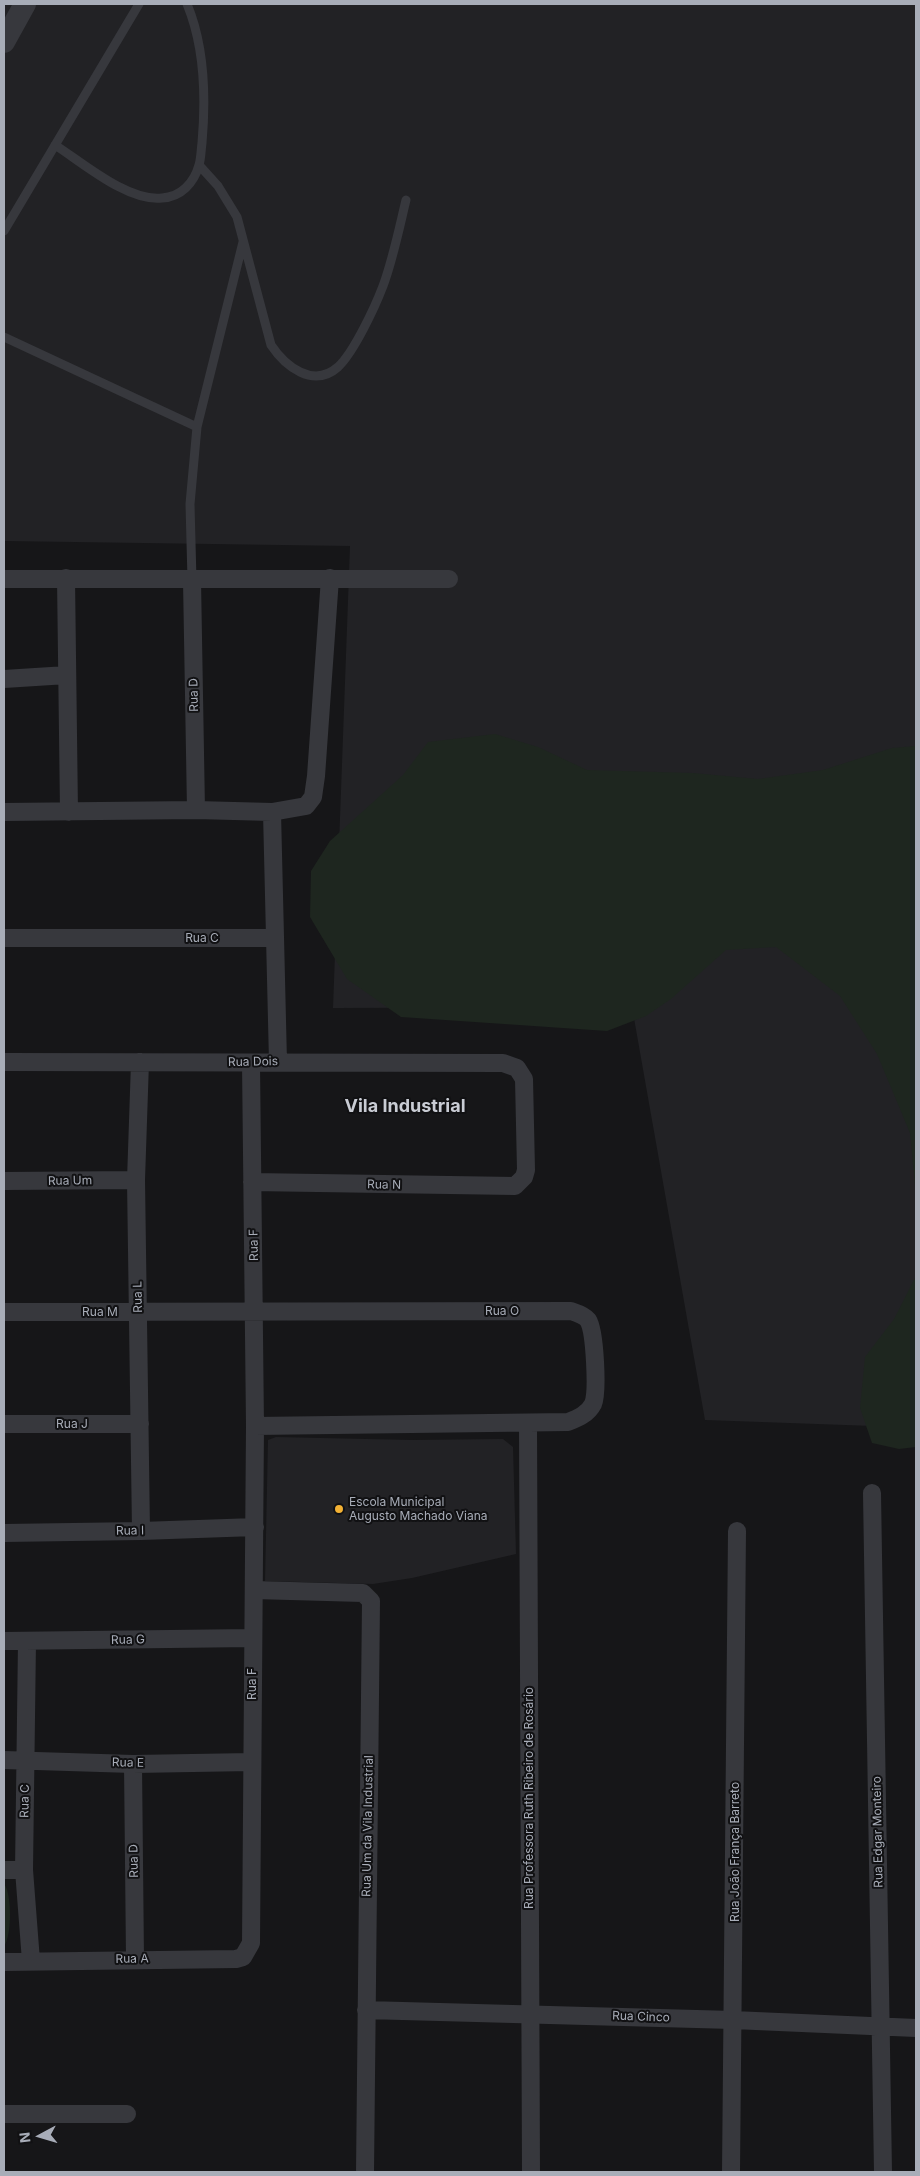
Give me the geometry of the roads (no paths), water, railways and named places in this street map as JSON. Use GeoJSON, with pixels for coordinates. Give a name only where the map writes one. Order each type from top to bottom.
{"type":"FeatureCollection","features":[{"type":"Feature","properties":{"kind":"street"},"geometry":{"type":"LineString","coordinates":[[4,42],[25,4]]}},
{"type":"Feature","properties":{"kind":"street"},"geometry":{"type":"LineString","coordinates":[[66,578],[69,812]]}},
{"type":"Feature","properties":{"kind":"street"},"geometry":{"type":"LineString","coordinates":[[4,812],[196,810],[272,812],[301,808],[310,802],[313,797],[322,709],[330,578]]}},
{"type":"Feature","properties":{"kind":"street"},"geometry":{"type":"LineString","coordinates":[[4,579],[449,579]]}},
{"type":"Feature","properties":{"kind":"street","name":"Rua D"},"geometry":{"type":"LineString","coordinates":[[192,580],[196,810]]}},
{"type":"Feature","properties":{"kind":"street"},"geometry":{"type":"LineString","coordinates":[[4,679],[67,675]]}},
{"type":"Feature","properties":{"kind":"street"},"geometry":{"type":"LineString","coordinates":[[272,812],[278,1062]]}},
{"type":"Feature","properties":{"kind":"street","name":"Rua C"},"geometry":{"type":"LineString","coordinates":[[4,938],[275,938]]}},
{"type":"Feature","properties":{"kind":"street","name":"Rua Dois"},"geometry":{"type":"LineString","coordinates":[[4,1062],[503,1063],[517,1068],[524,1079],[526,1170],[524,1177],[515,1186]]}},
{"type":"Feature","properties":{"kind":"street","name":"Rua L"},"geometry":{"type":"LineString","coordinates":[[140,1062],[136,1180],[141,1531]]}},
{"type":"Feature","properties":{"kind":"street","name":"Rua F"},"geometry":{"type":"LineString","coordinates":[[251,1063],[256,1426],[252,1638],[251,1942]]}},
{"type":"Feature","properties":{"kind":"street","name":"Rua Um"},"geometry":{"type":"LineString","coordinates":[[4,1181],[136,1180]]}},
{"type":"Feature","properties":{"kind":"street","name":"Rua N"},"geometry":{"type":"LineString","coordinates":[[252,1182],[515,1186]]}},
{"type":"Feature","properties":{"kind":"street","name":"Rua M"},"geometry":{"type":"LineString","coordinates":[[4,1312],[255,1311]]}},
{"type":"Feature","properties":{"kind":"street","name":"Rua O"},"geometry":{"type":"LineString","coordinates":[[255,1311],[571,1311],[580,1314],[589,1322],[593,1336],[596,1374],[594,1403],[579,1418],[568,1422],[528,1423]]}},
{"type":"Feature","properties":{"kind":"street"},"geometry":{"type":"LineString","coordinates":[[256,1426],[528,1423]]}},
{"type":"Feature","properties":{"kind":"street","name":"Rua Professora Ruth Ribeiro de Rosário"},"geometry":{"type":"LineString","coordinates":[[528,1423],[531,2172]]}},
{"type":"Feature","properties":{"kind":"street","name":"Rua J"},"geometry":{"type":"LineString","coordinates":[[4,1424],[140,1424]]}},
{"type":"Feature","properties":{"kind":"street","name":"Rua Edgar Monteiro"},"geometry":{"type":"LineString","coordinates":[[872,1493],[883,2172]]}},
{"type":"Feature","properties":{"kind":"street","name":"Rua I"},"geometry":{"type":"LineString","coordinates":[[4,1533],[255,1527]]}},
{"type":"Feature","properties":{"kind":"street","name":"Rua João França Barreto"},"geometry":{"type":"LineString","coordinates":[[731,2172],[737,1531]]}},
{"type":"Feature","properties":{"kind":"street","name":"Rua Um da Vila Industrial"},"geometry":{"type":"LineString","coordinates":[[254,1590],[363,1594],[371,1601],[365,2172]]}},
{"type":"Feature","properties":{"kind":"street","name":"Rua G"},"geometry":{"type":"LineString","coordinates":[[4,1642],[252,1638]]}},
{"type":"Feature","properties":{"kind":"street","name":"Rua C"},"geometry":{"type":"LineString","coordinates":[[27,1641],[24,1870],[31,1961]]}},
{"type":"Feature","properties":{"kind":"street","name":"Rua E"},"geometry":{"type":"LineString","coordinates":[[4,1760],[133,1764],[252,1762]]}},
{"type":"Feature","properties":{"kind":"street","name":"Rua D"},"geometry":{"type":"LineString","coordinates":[[133,1764],[135,1959]]}},
{"type":"Feature","properties":{"kind":"street"},"geometry":{"type":"LineString","coordinates":[[4,1870],[24,1870]]}},
{"type":"Feature","properties":{"kind":"street","name":"Rua A"},"geometry":{"type":"LineString","coordinates":[[4,1962],[236,1959],[243,1956],[251,1942]]}},
{"type":"Feature","properties":{"kind":"street","name":"Rua Cinco"},"geometry":{"type":"LineString","coordinates":[[366,2010],[733,2020],[916,2028]]}},
{"type":"Feature","properties":{"kind":"street"},"geometry":{"type":"LineString","coordinates":[[4,2114],[127,2114]]}},
{"type":"Feature","properties":{"kind":"lane"},"geometry":{"type":"LineString","coordinates":[[4,231],[138,4]]}},
{"type":"Feature","properties":{"kind":"lane"},"geometry":{"type":"LineString","coordinates":[[55,145],[133,194],[160,199],[173,197],[188,187],[200,165],[203,125],[202,58],[193,17],[187,4]]}},
{"type":"Feature","properties":{"kind":"lane"},"geometry":{"type":"LineString","coordinates":[[200,165],[226,198],[237,217],[271,345],[281,360],[298,372],[312,376],[327,373],[338,366],[366,322],[383,286],[406,200]]}},
{"type":"Feature","properties":{"kind":"lane"},"geometry":{"type":"LineString","coordinates":[[192,580],[190,504],[197,427],[243,242]]}},
{"type":"Feature","properties":{"kind":"lane"},"geometry":{"type":"LineString","coordinates":[[4,337],[197,427]]}},
{"type":"Feature","properties":{"kind":"place","name":"Escola Municipal Augusto Machado Viana"},"geometry":{"type":"Point","coordinates":[339,1509]}},
{"type":"Feature","properties":{"kind":"district","name":"Vila Industrial"},"geometry":{"type":"Point","coordinates":[405,1107]}}]}
